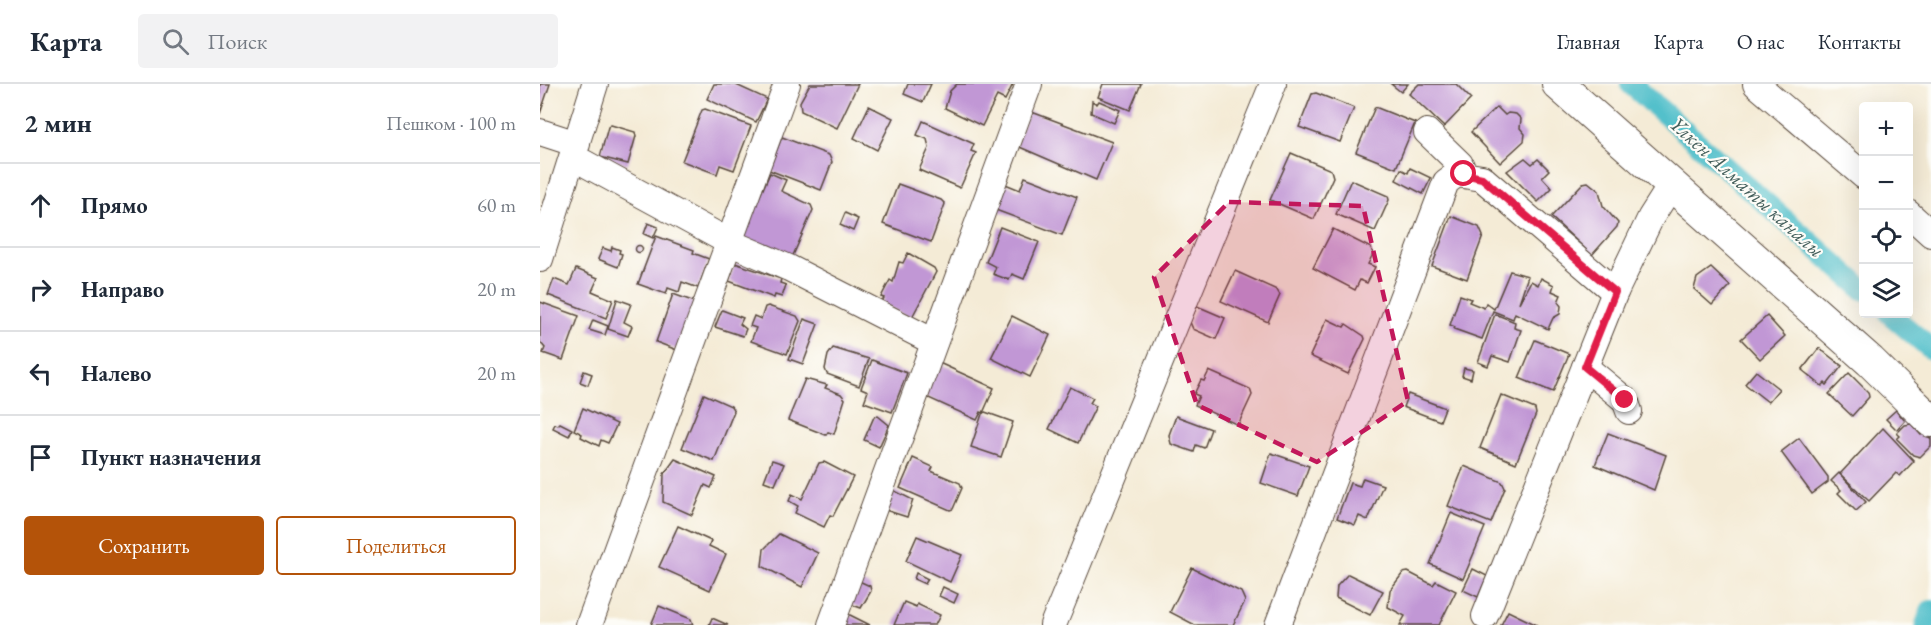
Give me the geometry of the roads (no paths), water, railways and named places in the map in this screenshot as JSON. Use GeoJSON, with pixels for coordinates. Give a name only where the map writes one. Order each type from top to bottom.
{"type":"FeatureCollection","features":[{"type":"Feature","properties":{"kind":"street"},"geometry":{"type":"LineString","coordinates":[[540,259],[595,84]]}},
{"type":"Feature","properties":{"kind":"street"},"geometry":{"type":"LineString","coordinates":[[589,625],[788,84]]}},
{"type":"Feature","properties":{"kind":"street"},"geometry":{"type":"LineString","coordinates":[[831,625],[1029,84]]}},
{"type":"Feature","properties":{"kind":"street"},"geometry":{"type":"LineString","coordinates":[[1053,625],[1273,84]]}},
{"type":"Feature","properties":{"kind":"street"},"geometry":{"type":"LineString","coordinates":[[1558,84],[1870,361],[1931,421]]}},
{"type":"Feature","properties":{"kind":"street"},"geometry":{"type":"LineString","coordinates":[[1756,84],[1859,173]]}},
{"type":"Feature","properties":{"kind":"street"},"geometry":{"type":"LineString","coordinates":[[540,132],[731,243],[789,268],[934,342]]}},
{"type":"Feature","properties":{"kind":"street"},"geometry":{"type":"LineString","coordinates":[[1426,132],[1453,156],[1464,174]]}},
{"type":"Feature","properties":{"kind":"street"},"geometry":{"type":"LineString","coordinates":[[1278,625],[1446,182],[1457,174],[1482,178],[1615,292]]}},
{"type":"Feature","properties":{"kind":"street"},"geometry":{"type":"LineString","coordinates":[[1485,616],[1615,292],[1651,216],[1672,184]]}},
{"type":"Feature","properties":{"kind":"street"},"geometry":{"type":"LineString","coordinates":[[1913,218],[1931,234]]}},
{"type":"Feature","properties":{"kind":"street"},"geometry":{"type":"LineString","coordinates":[[1585,367],[1625,400],[1629,411]]}},
{"type":"Feature","properties":{"kind":"waterway","name":"Үлкен Алматы каналы"},"geometry":{"type":"LineString","coordinates":[[1631,84],[1859,286]]}},
{"type":"Feature","properties":{"kind":"waterway","name":"Үлкен Алматы каналы"},"geometry":{"type":"LineString","coordinates":[[1895,318],[1931,349]]}},
{"type":"Feature","properties":{"kind":"waterway"},"geometry":{"type":"LineString","coordinates":[[1926,625],[1931,611]]}}]}
